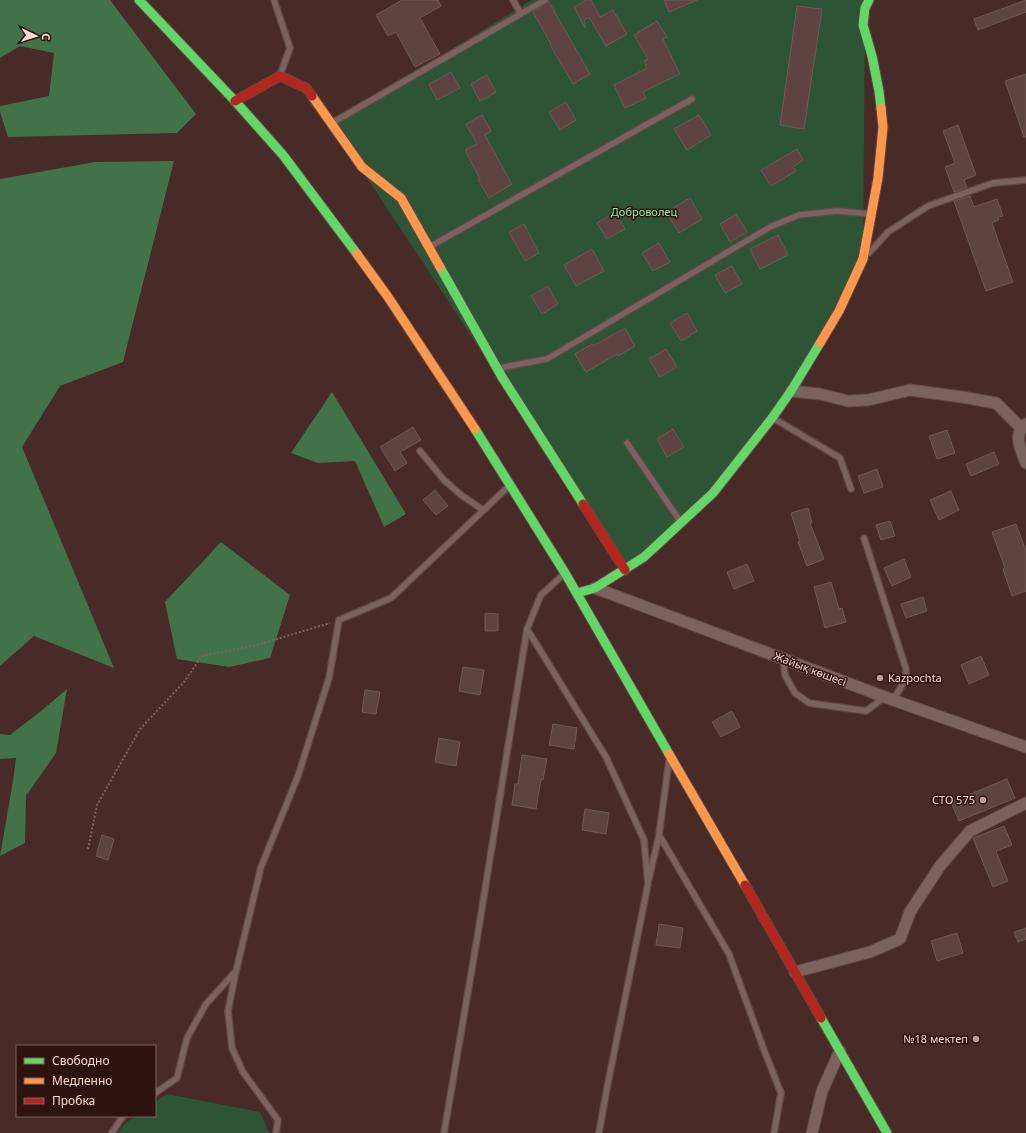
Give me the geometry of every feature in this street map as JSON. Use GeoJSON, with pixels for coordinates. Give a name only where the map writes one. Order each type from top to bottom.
{"type":"FeatureCollection","features":[{"type":"Feature","properties":{"kind":"street"},"geometry":{"type":"LineString","coordinates":[[139,0],[283,154],[388,297],[468,417],[577,593],[887,1133]]}},
{"type":"Feature","properties":{"kind":"street"},"geometry":{"type":"LineString","coordinates":[[577,593],[595,588],[644,557],[713,493],[772,418],[791,391],[839,311],[863,259],[878,178],[883,127],[879,91],[863,25],[869,0]]}},
{"type":"Feature","properties":{"kind":"street"},"geometry":{"type":"LineString","coordinates":[[235,101],[280,76],[306,88],[362,167],[401,198],[497,368],[625,570]]}},
{"type":"Feature","properties":{"kind":"street"},"geometry":{"type":"LineString","coordinates":[[791,391],[820,394],[848,401],[868,400],[910,390],[996,403],[1023,425],[1017,439],[1026,463]]}},
{"type":"Feature","properties":{"kind":"street","name":"Жайық көшесі"},"geometry":{"type":"LineString","coordinates":[[595,588],[889,698],[1026,747]]}},
{"type":"Feature","properties":{"kind":"street"},"geometry":{"type":"LineString","coordinates":[[795,972],[870,952],[900,939],[910,912],[936,873],[970,831],[1026,803]]}},
{"type":"Feature","properties":{"kind":"street"},"geometry":{"type":"LineString","coordinates":[[812,1133],[822,1091],[840,1050]]}},
{"type":"Feature","properties":{"kind":"lane"},"geometry":{"type":"LineString","coordinates":[[274,0],[290,48],[280,76]]}},
{"type":"Feature","properties":{"kind":"lane"},"geometry":{"type":"LineString","coordinates":[[513,0],[521,14]]}},
{"type":"Feature","properties":{"kind":"lane"},"geometry":{"type":"LineString","coordinates":[[330,123],[545,0]]}},
{"type":"Feature","properties":{"kind":"lane"},"geometry":{"type":"LineString","coordinates":[[429,248],[692,99]]}},
{"type":"Feature","properties":{"kind":"lane"},"geometry":{"type":"LineString","coordinates":[[863,259],[888,232],[928,206],[993,183],[1026,180]]}},
{"type":"Feature","properties":{"kind":"lane"},"geometry":{"type":"LineString","coordinates":[[497,368],[547,359],[770,227],[799,215],[837,211],[871,214]]}},
{"type":"Feature","properties":{"kind":"lane"},"geometry":{"type":"LineString","coordinates":[[772,418],[840,458],[851,489]]}},
{"type":"Feature","properties":{"kind":"lane"},"geometry":{"type":"LineString","coordinates":[[627,443],[681,523]]}},
{"type":"Feature","properties":{"kind":"lane"},"geometry":{"type":"LineString","coordinates":[[420,451],[444,480],[461,495],[483,510]]}},
{"type":"Feature","properties":{"kind":"lane"},"geometry":{"type":"LineString","coordinates":[[276,1133],[278,1120],[244,1072],[232,1048],[228,1011],[261,868],[298,776],[329,678],[339,620],[391,598],[510,485]]}},
{"type":"Feature","properties":{"kind":"lane"},"geometry":{"type":"LineString","coordinates":[[783,658],[786,675],[795,692],[809,703],[866,711],[889,698],[906,679],[906,669],[864,538]]}},
{"type":"Feature","properties":{"kind":"lane"},"geometry":{"type":"LineString","coordinates":[[444,1133],[527,629],[541,595],[565,573]]}},
{"type":"Feature","properties":{"kind":"lane"},"geometry":{"type":"LineString","coordinates":[[527,629],[606,757],[644,840],[648,884]]}},
{"type":"Feature","properties":{"kind":"lane"},"geometry":{"type":"LineString","coordinates":[[599,1133],[659,835],[669,755]]}},
{"type":"Feature","properties":{"kind":"lane"},"geometry":{"type":"LineString","coordinates":[[659,835],[729,954],[781,1093],[774,1133]]}},
{"type":"Feature","properties":{"kind":"lane"},"geometry":{"type":"LineString","coordinates":[[156,1092],[177,1078],[187,1038],[206,1004],[236,971]]}},
{"type":"Feature","properties":{"kind":"lane"},"geometry":{"type":"LineString","coordinates":[[112,1133],[122,1117]]}},
{"type":"Feature","properties":{"kind":"path"},"geometry":{"type":"LineString","coordinates":[[88,849],[97,805],[140,729],[184,682],[202,656],[257,645],[339,620]]}},
{"type":"Feature","properties":{"kind":"green space"},"geometry":{"type":"Polygon","coordinates":[[[0,0],[110,0],[196,114],[177,133],[8,137],[0,112],[0,106],[49,96],[54,53],[20,46],[0,58],[0,0]]]}},
{"type":"Feature","properties":{"kind":"green space","name":"Доброволец"},"geometry":{"type":"Polygon","coordinates":[[[532,0],[875,0],[865,8],[863,259],[772,418],[681,523],[625,570],[331,123],[532,0]]]}},
{"type":"Feature","properties":{"kind":"green space"},"geometry":{"type":"Polygon","coordinates":[[[174,161],[123,362],[60,386],[22,447],[114,668],[34,636],[0,666],[0,179],[95,162],[174,161]]]}},
{"type":"Feature","properties":{"kind":"green space"},"geometry":{"type":"Polygon","coordinates":[[[332,392],[406,514],[384,527],[355,461],[318,463],[291,453],[332,392]]]}},
{"type":"Feature","properties":{"kind":"green space"},"geometry":{"type":"Polygon","coordinates":[[[221,542],[290,595],[270,658],[229,667],[177,659],[165,602],[221,542]]]}},
{"type":"Feature","properties":{"kind":"green space"},"geometry":{"type":"Polygon","coordinates":[[[67,689],[56,753],[26,796],[25,843],[0,856],[16,758],[0,759],[0,734],[10,735],[67,689]]]}},
{"type":"Feature","properties":{"kind":"green space"},"geometry":{"type":"Polygon","coordinates":[[[167,1094],[260,1112],[269,1133],[118,1133],[129,1120],[138,1117],[156,1117],[156,1101],[167,1094]]]}},
{"type":"Feature","properties":{"kind":"building"},"geometry":{"type":"Polygon","coordinates":[[[402,0],[438,0],[441,6],[420,18],[440,54],[415,67],[396,32],[388,36],[376,15],[402,0]]]}},
{"type":"Feature","properties":{"kind":"building"},"geometry":{"type":"Polygon","coordinates":[[[587,0],[591,0],[600,17],[613,10],[627,34],[606,46],[589,17],[585,19],[585,28],[574,7],[587,0]]]}},
{"type":"Feature","properties":{"kind":"building"},"geometry":{"type":"Polygon","coordinates":[[[664,0],[697,0],[669,12],[664,0]]]}},
{"type":"Feature","properties":{"kind":"building"},"geometry":{"type":"Polygon","coordinates":[[[1026,0],[1026,12],[978,30],[974,19],[1026,0]]]}},
{"type":"Feature","properties":{"kind":"building"},"geometry":{"type":"Polygon","coordinates":[[[549,2],[590,74],[573,84],[533,12],[549,2]]]}},
{"type":"Feature","properties":{"kind":"building"},"geometry":{"type":"Polygon","coordinates":[[[797,6],[822,9],[804,129],[780,125],[797,6]]]}},
{"type":"Feature","properties":{"kind":"building"},"geometry":{"type":"Polygon","coordinates":[[[657,21],[667,37],[663,39],[680,74],[643,92],[646,98],[625,108],[614,85],[647,68],[644,61],[648,59],[634,35],[657,21]]]}},
{"type":"Feature","properties":{"kind":"building"},"geometry":{"type":"Polygon","coordinates":[[[451,72],[460,88],[437,100],[429,84],[451,72]]]}},
{"type":"Feature","properties":{"kind":"building"},"geometry":{"type":"Polygon","coordinates":[[[1026,74],[1026,137],[1024,137],[1005,81],[1026,74]]]}},
{"type":"Feature","properties":{"kind":"building"},"geometry":{"type":"Polygon","coordinates":[[[487,75],[496,92],[480,101],[471,84],[487,75]]]}},
{"type":"Feature","properties":{"kind":"building"},"geometry":{"type":"Polygon","coordinates":[[[566,102],[576,120],[560,130],[549,112],[566,102]]]}},
{"type":"Feature","properties":{"kind":"building"},"geometry":{"type":"Polygon","coordinates":[[[482,115],[491,131],[485,135],[512,184],[489,198],[478,180],[480,179],[465,150],[477,144],[466,124],[482,115]]]}},
{"type":"Feature","properties":{"kind":"building"},"geometry":{"type":"Polygon","coordinates":[[[699,115],[711,135],[687,150],[674,129],[699,115]]]}},
{"type":"Feature","properties":{"kind":"building"},"geometry":{"type":"Polygon","coordinates":[[[958,125],[976,175],[964,180],[967,188],[954,192],[945,167],[955,163],[943,131],[958,125]]]}},
{"type":"Feature","properties":{"kind":"building"},"geometry":{"type":"Polygon","coordinates":[[[797,149],[803,160],[793,167],[796,171],[771,186],[761,170],[797,149]]]}},
{"type":"Feature","properties":{"kind":"building"},"geometry":{"type":"Polygon","coordinates":[[[970,196],[974,207],[997,199],[1003,216],[998,217],[999,220],[992,223],[1013,282],[986,291],[954,201],[970,196]]]}},
{"type":"Feature","properties":{"kind":"building"},"geometry":{"type":"Polygon","coordinates":[[[690,198],[702,219],[679,233],[666,212],[690,198]]]}},
{"type":"Feature","properties":{"kind":"building"},"geometry":{"type":"Polygon","coordinates":[[[615,212],[625,229],[607,239],[597,223],[615,212]]]}},
{"type":"Feature","properties":{"kind":"building"},"geometry":{"type":"Polygon","coordinates":[[[736,214],[747,232],[730,242],[720,224],[736,214]]]}},
{"type":"Feature","properties":{"kind":"building"},"geometry":{"type":"Polygon","coordinates":[[[524,224],[539,253],[525,261],[509,232],[524,224]]]}},
{"type":"Feature","properties":{"kind":"building"},"geometry":{"type":"Polygon","coordinates":[[[778,235],[788,255],[760,269],[750,249],[778,235]]]}},
{"type":"Feature","properties":{"kind":"building"},"geometry":{"type":"Polygon","coordinates":[[[659,243],[670,262],[653,271],[642,253],[659,243]]]}},
{"type":"Feature","properties":{"kind":"building"},"geometry":{"type":"Polygon","coordinates":[[[592,249],[604,271],[576,286],[564,265],[592,249]]]}},
{"type":"Feature","properties":{"kind":"building"},"geometry":{"type":"Polygon","coordinates":[[[732,266],[742,284],[725,293],[715,275],[732,266]]]}},
{"type":"Feature","properties":{"kind":"building"},"geometry":{"type":"Polygon","coordinates":[[[548,286],[558,304],[542,314],[531,296],[548,286]]]}},
{"type":"Feature","properties":{"kind":"building"},"geometry":{"type":"Polygon","coordinates":[[[687,313],[697,331],[681,341],[670,323],[687,313]]]}},
{"type":"Feature","properties":{"kind":"building"},"geometry":{"type":"Polygon","coordinates":[[[625,328],[635,346],[618,356],[617,354],[586,372],[575,354],[592,344],[593,346],[625,328]]]}},
{"type":"Feature","properties":{"kind":"building"},"geometry":{"type":"Polygon","coordinates":[[[666,349],[677,367],[660,377],[649,359],[666,349]]]}},
{"type":"Feature","properties":{"kind":"building"},"geometry":{"type":"Polygon","coordinates":[[[413,427],[421,440],[400,452],[407,463],[395,471],[380,447],[413,427]]]}},
{"type":"Feature","properties":{"kind":"building"},"geometry":{"type":"Polygon","coordinates":[[[673,429],[684,447],[667,457],[657,439],[673,429]]]}},
{"type":"Feature","properties":{"kind":"building"},"geometry":{"type":"Polygon","coordinates":[[[947,430],[955,453],[937,459],[929,436],[947,430]]]}},
{"type":"Feature","properties":{"kind":"building"},"geometry":{"type":"Polygon","coordinates":[[[994,452],[999,464],[971,476],[966,464],[994,452]]]}},
{"type":"Feature","properties":{"kind":"building"},"geometry":{"type":"Polygon","coordinates":[[[877,469],[883,487],[864,493],[858,476],[877,469]]]}},
{"type":"Feature","properties":{"kind":"building"},"geometry":{"type":"Polygon","coordinates":[[[435,490],[448,506],[436,515],[423,500],[435,490]]]}},
{"type":"Feature","properties":{"kind":"building"},"geometry":{"type":"Polygon","coordinates":[[[951,491],[959,510],[939,520],[930,500],[951,491]]]}},
{"type":"Feature","properties":{"kind":"building"},"geometry":{"type":"Polygon","coordinates":[[[808,508],[812,523],[810,523],[824,559],[807,566],[798,542],[800,542],[791,513],[808,508]]]}},
{"type":"Feature","properties":{"kind":"building"},"geometry":{"type":"Polygon","coordinates":[[[890,521],[895,536],[881,540],[876,525],[890,521]]]}},
{"type":"Feature","properties":{"kind":"building"},"geometry":{"type":"Polygon","coordinates":[[[1016,524],[1026,551],[1026,591],[1012,596],[1003,569],[1005,568],[992,532],[1016,524]]]}},
{"type":"Feature","properties":{"kind":"building"},"geometry":{"type":"Polygon","coordinates":[[[904,559],[911,577],[892,586],[884,568],[904,559]]]}},
{"type":"Feature","properties":{"kind":"building"},"geometry":{"type":"Polygon","coordinates":[[[747,564],[754,581],[734,589],[727,572],[747,564]]]}},
{"type":"Feature","properties":{"kind":"building"},"geometry":{"type":"Polygon","coordinates":[[[831,582],[839,609],[842,608],[846,622],[825,628],[814,587],[831,582]]]}},
{"type":"Feature","properties":{"kind":"building"},"geometry":{"type":"Polygon","coordinates":[[[923,597],[927,611],[906,618],[901,604],[923,597]]]}},
{"type":"Feature","properties":{"kind":"building"},"geometry":{"type":"Polygon","coordinates":[[[485,613],[498,614],[498,631],[485,631],[485,613]]]}},
{"type":"Feature","properties":{"kind":"building"},"geometry":{"type":"Polygon","coordinates":[[[981,656],[989,675],[969,684],[961,665],[981,656]]]}},
{"type":"Feature","properties":{"kind":"building"},"geometry":{"type":"Polygon","coordinates":[[[463,667],[484,670],[480,695],[459,691],[463,667]]]}},
{"type":"Feature","properties":{"kind":"building"},"geometry":{"type":"Polygon","coordinates":[[[365,690],[380,692],[376,714],[362,712],[365,690]]]}},
{"type":"Feature","properties":{"kind":"building"},"geometry":{"type":"Polygon","coordinates":[[[732,711],[740,727],[721,737],[712,722],[732,711]]]}},
{"type":"Feature","properties":{"kind":"building"},"geometry":{"type":"Polygon","coordinates":[[[553,724],[577,728],[574,749],[549,745],[553,724]]]}},
{"type":"Feature","properties":{"kind":"building"},"geometry":{"type":"Polygon","coordinates":[[[439,738],[460,742],[456,766],[435,762],[439,738]]]}},
{"type":"Feature","properties":{"kind":"building"},"geometry":{"type":"Polygon","coordinates":[[[522,755],[547,759],[543,780],[541,779],[536,809],[512,805],[515,784],[518,784],[522,755]]]}},
{"type":"Feature","properties":{"kind":"building","name":"СТО 575"},"geometry":{"type":"Polygon","coordinates":[[[1007,779],[1015,798],[959,821],[951,802],[1007,779]]]}},
{"type":"Feature","properties":{"kind":"building"},"geometry":{"type":"Polygon","coordinates":[[[585,809],[609,813],[606,834],[582,830],[585,809]]]}},
{"type":"Feature","properties":{"kind":"building"},"geometry":{"type":"Polygon","coordinates":[[[1004,826],[1012,845],[996,851],[1008,881],[993,887],[973,838],[1004,826]]]}},
{"type":"Feature","properties":{"kind":"building"},"geometry":{"type":"Polygon","coordinates":[[[102,835],[114,839],[108,860],[96,856],[102,835]]]}},
{"type":"Feature","properties":{"kind":"building"},"geometry":{"type":"Polygon","coordinates":[[[659,924],[683,928],[680,948],[656,945],[659,924]]]}},
{"type":"Feature","properties":{"kind":"building"},"geometry":{"type":"Polygon","coordinates":[[[1026,928],[1026,939],[1018,942],[1014,932],[1026,928]]]}},
{"type":"Feature","properties":{"kind":"building"},"geometry":{"type":"Polygon","coordinates":[[[957,933],[963,953],[937,961],[931,941],[957,933]]]}},
{"type":"Feature","properties":{"kind":"traffic: fast"},"geometry":{"type":"LineString","coordinates":[[139,0],[235,101],[283,155],[357,254]]}},
{"type":"Feature","properties":{"kind":"traffic: fast"},"geometry":{"type":"LineString","coordinates":[[869,0],[865,8],[863,25],[872,56],[881,108]]}},
{"type":"Feature","properties":{"kind":"traffic: fast"},"geometry":{"type":"LineString","coordinates":[[440,267],[502,377],[583,504]]}},
{"type":"Feature","properties":{"kind":"traffic: fast"},"geometry":{"type":"LineString","coordinates":[[577,593],[595,588],[644,557],[713,493],[772,418],[791,391],[820,343]]}},
{"type":"Feature","properties":{"kind":"traffic: fast"},"geometry":{"type":"LineString","coordinates":[[475,429],[565,573],[669,754]]}},
{"type":"Feature","properties":{"kind":"traffic: fast"},"geometry":{"type":"LineString","coordinates":[[821,1018],[887,1133]]}},
{"type":"Feature","properties":{"kind":"traffic: slow"},"geometry":{"type":"LineString","coordinates":[[312,96],[362,167],[401,198],[440,267]]}},
{"type":"Feature","properties":{"kind":"traffic: slow"},"geometry":{"type":"LineString","coordinates":[[820,343],[839,311],[863,259],[878,178],[883,127],[881,108]]}},
{"type":"Feature","properties":{"kind":"traffic: slow"},"geometry":{"type":"LineString","coordinates":[[357,254],[388,297],[475,429]]}},
{"type":"Feature","properties":{"kind":"traffic: slow"},"geometry":{"type":"LineString","coordinates":[[669,754],[745,885]]}},
{"type":"Feature","properties":{"kind":"traffic: jam"},"geometry":{"type":"LineString","coordinates":[[235,101],[280,76],[306,88],[312,96]]}},
{"type":"Feature","properties":{"kind":"traffic: jam"},"geometry":{"type":"LineString","coordinates":[[583,504],[625,570]]}},
{"type":"Feature","properties":{"kind":"traffic: jam"},"geometry":{"type":"LineString","coordinates":[[745,885],[821,1018]]}},
{"type":"Feature","properties":{"kind":"place","name":"Kazpochta"},"geometry":{"type":"Point","coordinates":[880,678]}},
{"type":"Feature","properties":{"kind":"place","name":"СТО 575"},"geometry":{"type":"Point","coordinates":[983,800]}},
{"type":"Feature","properties":{"kind":"place","name":"№18 мектеп"},"geometry":{"type":"Point","coordinates":[976,1039]}}]}
